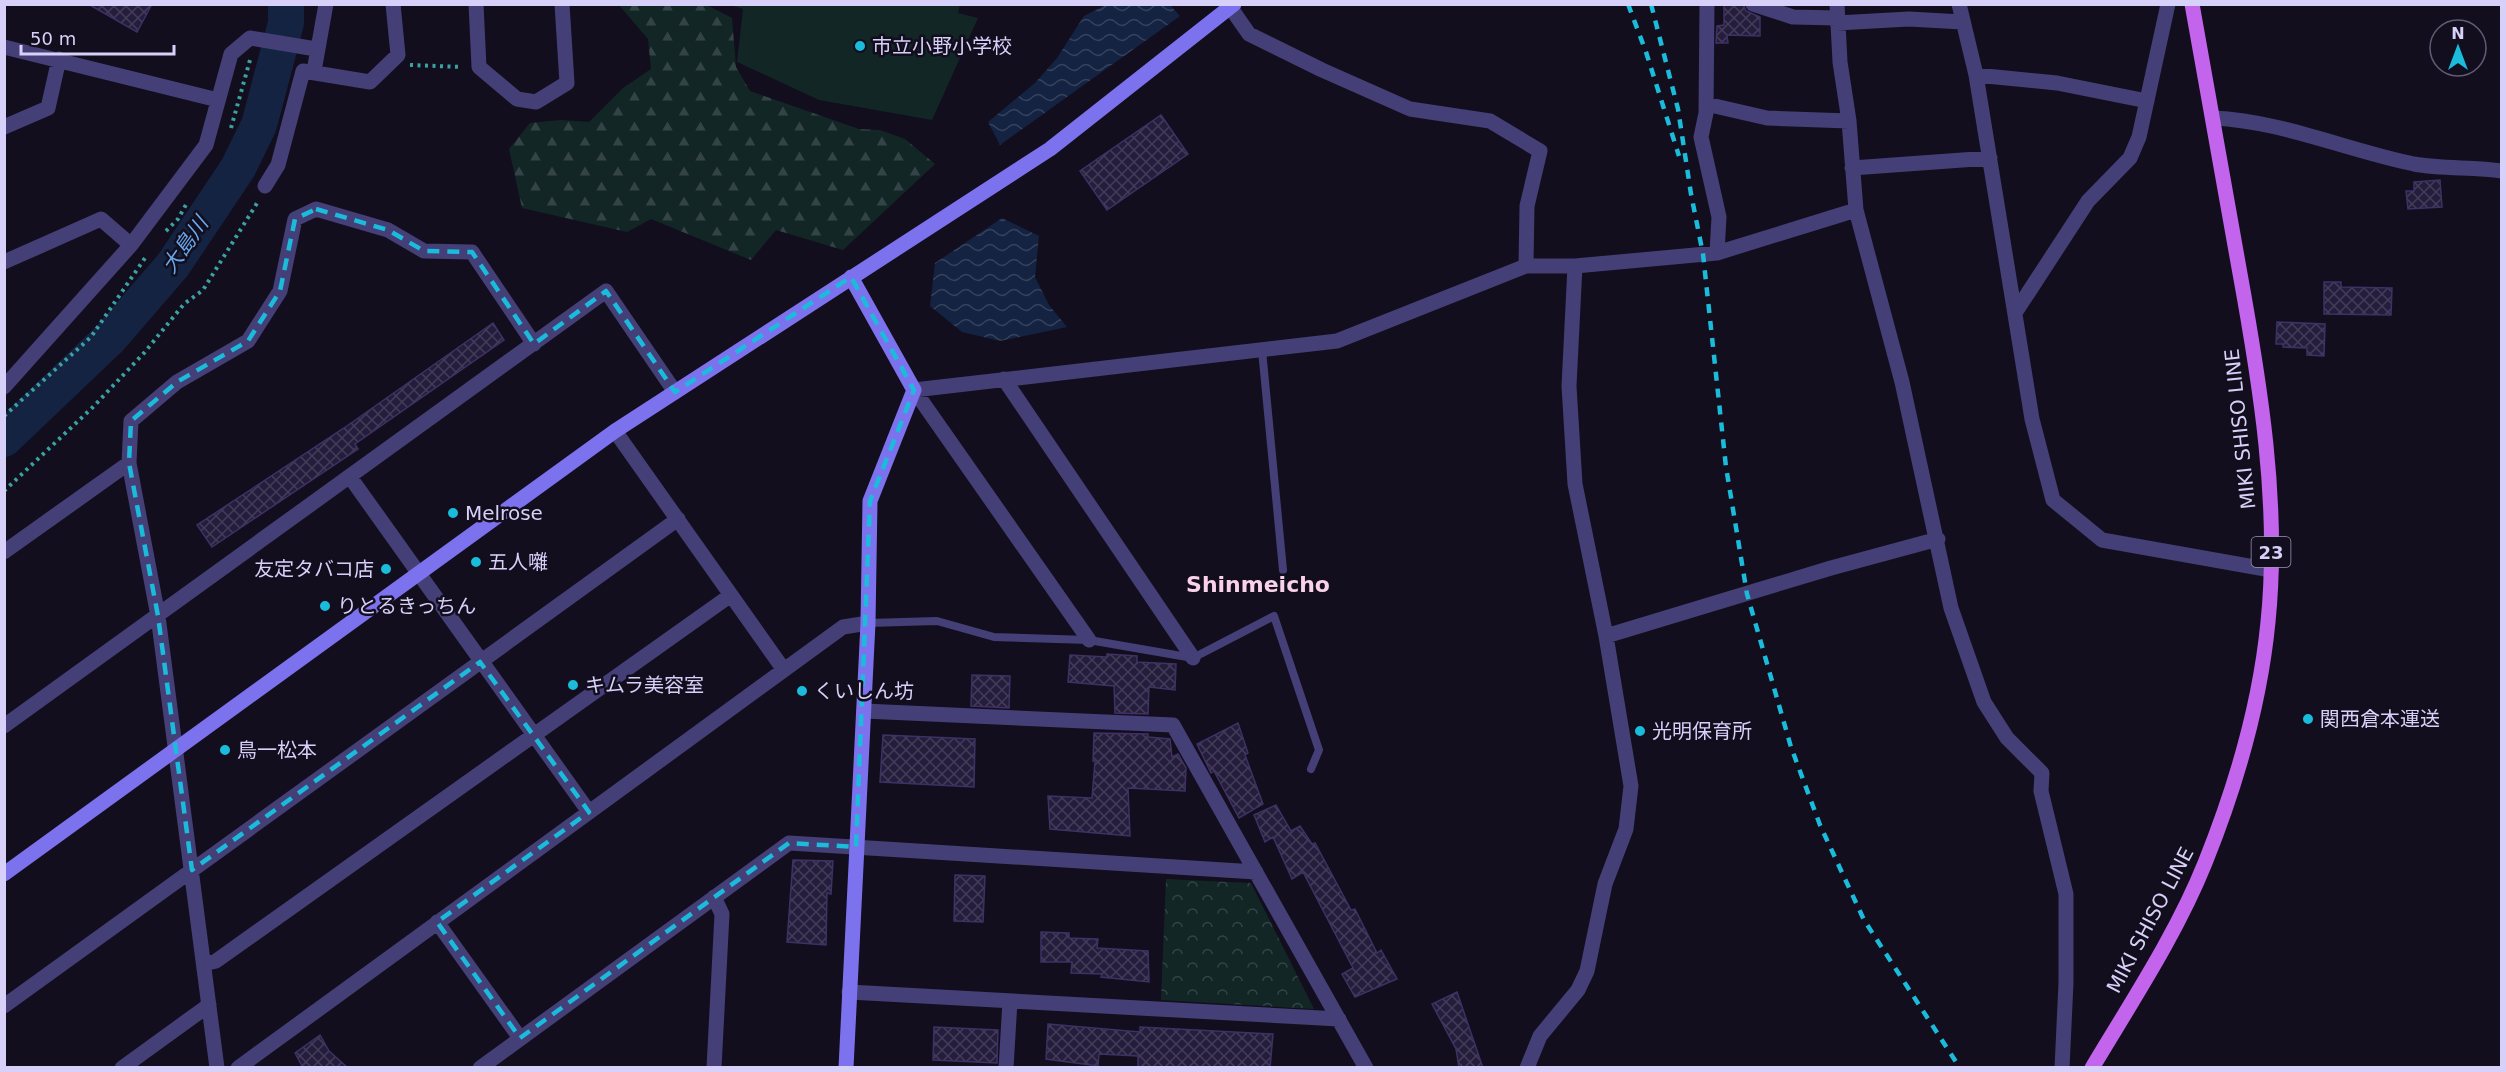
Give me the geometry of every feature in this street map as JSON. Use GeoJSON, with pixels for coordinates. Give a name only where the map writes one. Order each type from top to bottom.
{"type":"FeatureCollection","features":[{"type":"Feature","properties":{"kind":"main road","name":"MIKI SHISO LINE"},"geometry":{"type":"LineString","coordinates":[[2092,1068],[2181,914],[2221,821],[2242,755],[2262,669],[2271,570],[2268,463],[2255,357],[2192,4]]}},
{"type":"Feature","properties":{"kind":"street"},"geometry":{"type":"LineString","coordinates":[[314,71],[316,49],[326,4]]}},
{"type":"Feature","properties":{"kind":"street"},"geometry":{"type":"LineString","coordinates":[[265,186],[278,165],[303,71],[370,82],[398,55],[393,4]]}},
{"type":"Feature","properties":{"kind":"street"},"geometry":{"type":"LineString","coordinates":[[476,4],[479,67],[518,99],[536,102],[567,83],[562,4]]}},
{"type":"Feature","properties":{"kind":"street"},"geometry":{"type":"LineString","coordinates":[[1707,4],[1706,104],[1701,136],[1719,217],[1717,253]]}},
{"type":"Feature","properties":{"kind":"street"},"geometry":{"type":"LineString","coordinates":[[1754,4],[1793,17],[1837,15],[1962,22]]}},
{"type":"Feature","properties":{"kind":"street"},"geometry":{"type":"LineString","coordinates":[[1959,4],[1976,75],[2032,419],[2053,500],[2102,540],[2271,570]]}},
{"type":"Feature","properties":{"kind":"street"},"geometry":{"type":"LineString","coordinates":[[2015,313],[2088,201],[2130,158],[2139,137],[2168,4]]}},
{"type":"Feature","properties":{"kind":"street"},"geometry":{"type":"LineString","coordinates":[[4,874],[615,431],[1050,149],[1231,6],[1249,33],[1322,70],[1410,108],[1490,121],[1540,151],[1527,206],[1526,266]]}},
{"type":"Feature","properties":{"kind":"street"},"geometry":{"type":"LineString","coordinates":[[1837,15],[1856,210],[1902,382],[1938,539],[1951,608],[1984,702],[2007,738],[2042,773],[2041,791],[2066,894],[2066,983],[2062,1068]]}},
{"type":"Feature","properties":{"kind":"street"},"geometry":{"type":"LineString","coordinates":[[4,387],[131,245],[206,145],[231,54],[250,38],[316,49]]}},
{"type":"Feature","properties":{"kind":"street"},"geometry":{"type":"LineString","coordinates":[[4,47],[218,100]]}},
{"type":"Feature","properties":{"kind":"street"},"geometry":{"type":"LineString","coordinates":[[4,127],[48,108],[59,59]]}},
{"type":"Feature","properties":{"kind":"street"},"geometry":{"type":"LineString","coordinates":[[1976,75],[2057,83],[2147,101]]}},
{"type":"Feature","properties":{"kind":"street"},"geometry":{"type":"LineString","coordinates":[[1706,104],[1767,118],[1849,121]]}},
{"type":"Feature","properties":{"kind":"street"},"geometry":{"type":"LineString","coordinates":[[2213,118],[2246,119],[2277,126],[2326,142],[2416,164],[2502,171]]}},
{"type":"Feature","properties":{"kind":"street"},"geometry":{"type":"LineString","coordinates":[[1852,168],[1990,158]]}},
{"type":"Feature","properties":{"kind":"street"},"geometry":{"type":"LineString","coordinates":[[217,1068],[158,616],[129,463],[131,421],[177,382],[248,341],[280,291],[295,219],[316,209],[388,230],[424,251],[472,252],[534,344]]}},
{"type":"Feature","properties":{"kind":"street"},"geometry":{"type":"LineString","coordinates":[[914,390],[1338,341],[1526,266],[1575,266],[1717,253],[1856,210]]}},
{"type":"Feature","properties":{"kind":"street"},"geometry":{"type":"LineString","coordinates":[[4,262],[101,219],[131,245]]}},
{"type":"Feature","properties":{"kind":"street"},"geometry":{"type":"LineString","coordinates":[[1527,1068],[1540,1036],[1578,990],[1587,971],[1605,884],[1626,829],[1631,786],[1613,692],[1606,636],[1575,484],[1569,386],[1575,266]]}},
{"type":"Feature","properties":{"kind":"street"},"geometry":{"type":"LineString","coordinates":[[851,277],[914,390],[1089,640]]}},
{"type":"Feature","properties":{"kind":"street"},"geometry":{"type":"LineString","coordinates":[[4,726],[606,291],[675,392]]}},
{"type":"Feature","properties":{"kind":"street"},"geometry":{"type":"LineString","coordinates":[[1004,379],[1193,657]]}},
{"type":"Feature","properties":{"kind":"street"},"geometry":{"type":"LineString","coordinates":[[846,1068],[868,623],[870,501],[914,390]]}},
{"type":"Feature","properties":{"kind":"street"},"geometry":{"type":"LineString","coordinates":[[615,431],[784,670]]}},
{"type":"Feature","properties":{"kind":"street"},"geometry":{"type":"LineString","coordinates":[[4,552],[129,463]]}},
{"type":"Feature","properties":{"kind":"street"},"geometry":{"type":"LineString","coordinates":[[350,477],[589,812]]}},
{"type":"Feature","properties":{"kind":"street"},"geometry":{"type":"LineString","coordinates":[[4,1006],[678,519]]}},
{"type":"Feature","properties":{"kind":"street"},"geometry":{"type":"LineString","coordinates":[[1606,636],[1831,568],[1938,539]]}},
{"type":"Feature","properties":{"kind":"street"},"geometry":{"type":"LineString","coordinates":[[204,964],[216,961],[731,595]]}},
{"type":"Feature","properties":{"kind":"street"},"geometry":{"type":"LineString","coordinates":[[238,1068],[843,627],[868,623]]}},
{"type":"Feature","properties":{"kind":"street"},"geometry":{"type":"LineString","coordinates":[[864,711],[1173,725],[1366,1068]]}},
{"type":"Feature","properties":{"kind":"street"},"geometry":{"type":"LineString","coordinates":[[480,1068],[789,843],[1256,872]]}},
{"type":"Feature","properties":{"kind":"street"},"geometry":{"type":"LineString","coordinates":[[714,897],[722,914],[714,1068]]}},
{"type":"Feature","properties":{"kind":"street"},"geometry":{"type":"LineString","coordinates":[[437,922],[520,1038]]}},
{"type":"Feature","properties":{"kind":"street"},"geometry":{"type":"LineString","coordinates":[[849,992],[1339,1019]]}},
{"type":"Feature","properties":{"kind":"street"},"geometry":{"type":"LineString","coordinates":[[1006,1068],[1011,1001]]}},
{"type":"Feature","properties":{"kind":"street"},"geometry":{"type":"LineString","coordinates":[[123,1068],[209,1005]]}},
{"type":"Feature","properties":{"kind":"lane"},"geometry":{"type":"LineString","coordinates":[[1262,350],[1283,570]]}},
{"type":"Feature","properties":{"kind":"lane"},"geometry":{"type":"LineString","coordinates":[[868,623],[937,621],[994,637],[1089,640],[1193,657],[1274,616],[1319,750],[1311,769]]}},
{"type":"Feature","properties":{"kind":"path"},"geometry":{"type":"LineString","coordinates":[[398,55],[409,65],[440,67]]}},
{"type":"Feature","properties":{"kind":"path"},"geometry":{"type":"LineString","coordinates":[[4,491],[93,407],[144,353],[184,304],[203,290],[253,212],[265,186]]}},
{"type":"Feature","properties":{"kind":"highlighted area"},"geometry":{"type":"Polygon","coordinates":[[[316,209],[388,230],[424,251],[472,252],[534,344],[606,291],[675,392],[851,277],[914,390],[870,501],[856,847],[789,843],[520,1038],[437,922],[589,812],[480,662],[192,870],[158,616],[129,463],[131,421],[177,382],[248,341],[280,291],[295,219],[316,209]]]}},
{"type":"Feature","properties":{"kind":"green space"},"geometry":{"type":"Polygon","coordinates":[[[705,4],[732,18],[736,67],[750,91],[859,129],[880,130],[905,139],[935,164],[843,250],[776,230],[751,260],[651,219],[627,232],[522,208],[509,149],[530,123],[561,120],[589,122],[623,88],[651,69],[648,39],[619,5],[705,4]]]}},
{"type":"Feature","properties":{"kind":"green space","name":"市立小野小学校"},"geometry":{"type":"Polygon","coordinates":[[[730,5],[960,5],[958,13],[978,18],[932,120],[819,100],[737,62],[743,9],[730,5]]]}},
{"type":"Feature","properties":{"kind":"green space"},"geometry":{"type":"Polygon","coordinates":[[[1166,879],[1251,883],[1314,1009],[1161,1000],[1166,879]]]}},
{"type":"Feature","properties":{"kind":"water"},"geometry":{"type":"Polygon","coordinates":[[[1105,5],[1170,5],[1180,16],[1000,145],[988,122],[1035,83],[1057,58],[1084,16],[1105,5]]]}},
{"type":"Feature","properties":{"kind":"water"},"geometry":{"type":"Polygon","coordinates":[[[1002,218],[1039,236],[1035,277],[1049,305],[1067,327],[1000,341],[962,332],[930,306],[935,263],[1002,218]]]}},
{"type":"Feature","properties":{"kind":"building"},"geometry":{"type":"Polygon","coordinates":[[[88,4],[152,4],[137,32],[88,4]]]}},
{"type":"Feature","properties":{"kind":"building"},"geometry":{"type":"Polygon","coordinates":[[[1724,4],[1743,4],[1746,11],[1760,17],[1760,36],[1727,35],[1728,43],[1716,43],[1717,26],[1724,25],[1724,4]]]}},
{"type":"Feature","properties":{"kind":"building"},"geometry":{"type":"Polygon","coordinates":[[[1161,115],[1188,154],[1107,210],[1080,171],[1161,115]]]}},
{"type":"Feature","properties":{"kind":"building"},"geometry":{"type":"Polygon","coordinates":[[[2440,180],[2442,207],[2408,209],[2406,191],[2414,191],[2414,182],[2440,180]]]}},
{"type":"Feature","properties":{"kind":"building"},"geometry":{"type":"Polygon","coordinates":[[[2324,282],[2341,282],[2341,287],[2392,288],[2391,315],[2324,314],[2324,282]]]}},
{"type":"Feature","properties":{"kind":"building"},"geometry":{"type":"Polygon","coordinates":[[[2277,322],[2325,324],[2324,356],[2307,355],[2307,348],[2283,347],[2283,344],[2276,344],[2277,322]]]}},
{"type":"Feature","properties":{"kind":"building"},"geometry":{"type":"Polygon","coordinates":[[[493,323],[504,340],[355,444],[358,449],[212,547],[197,525],[344,428],[493,323]]]}},
{"type":"Feature","properties":{"kind":"building"},"geometry":{"type":"Polygon","coordinates":[[[1107,654],[1137,656],[1137,662],[1176,664],[1175,690],[1149,687],[1148,714],[1115,713],[1114,686],[1068,682],[1070,655],[1107,657],[1107,654]]]}},
{"type":"Feature","properties":{"kind":"building"},"geometry":{"type":"Polygon","coordinates":[[[972,675],[1010,676],[1009,708],[971,706],[972,675]]]}},
{"type":"Feature","properties":{"kind":"building"},"geometry":{"type":"Polygon","coordinates":[[[1238,723],[1248,753],[1245,755],[1263,804],[1239,818],[1214,771],[1211,773],[1197,744],[1238,723]]]}},
{"type":"Feature","properties":{"kind":"building"},"geometry":{"type":"Polygon","coordinates":[[[1094,733],[1148,734],[1148,737],[1170,739],[1172,757],[1178,754],[1186,768],[1185,791],[1128,788],[1130,836],[1050,829],[1048,796],[1092,798],[1095,761],[1093,761],[1094,733]]]}},
{"type":"Feature","properties":{"kind":"building"},"geometry":{"type":"Polygon","coordinates":[[[883,735],[975,739],[974,787],[880,782],[883,735]]]}},
{"type":"Feature","properties":{"kind":"building"},"geometry":{"type":"Polygon","coordinates":[[[1276,805],[1291,831],[1300,826],[1312,844],[1315,843],[1351,910],[1355,909],[1377,953],[1381,950],[1397,979],[1355,997],[1342,974],[1353,968],[1303,872],[1292,879],[1273,837],[1265,842],[1254,815],[1276,805]]]}},
{"type":"Feature","properties":{"kind":"building"},"geometry":{"type":"Polygon","coordinates":[[[793,860],[833,861],[831,894],[827,893],[826,945],[787,942],[793,860]]]}},
{"type":"Feature","properties":{"kind":"building"},"geometry":{"type":"Polygon","coordinates":[[[955,875],[985,876],[983,922],[954,921],[955,875]]]}},
{"type":"Feature","properties":{"kind":"building"},"geometry":{"type":"Polygon","coordinates":[[[1041,932],[1069,933],[1069,938],[1098,939],[1097,948],[1148,951],[1149,982],[1101,977],[1102,974],[1071,973],[1072,962],[1041,962],[1041,932]]]}},
{"type":"Feature","properties":{"kind":"building"},"geometry":{"type":"Polygon","coordinates":[[[1457,992],[1483,1068],[1459,1068],[1456,1049],[1432,1004],[1457,992]]]}},
{"type":"Feature","properties":{"kind":"building"},"geometry":{"type":"Polygon","coordinates":[[[1048,1024],[1140,1032],[1140,1027],[1273,1034],[1270,1068],[1138,1068],[1138,1056],[1099,1054],[1098,1066],[1046,1059],[1048,1024]]]}},
{"type":"Feature","properties":{"kind":"building"},"geometry":{"type":"Polygon","coordinates":[[[934,1027],[998,1030],[997,1063],[933,1060],[934,1027]]]}},
{"type":"Feature","properties":{"kind":"building"},"geometry":{"type":"Polygon","coordinates":[[[320,1035],[329,1051],[348,1068],[303,1068],[295,1053],[320,1035]]]}},
{"type":"Feature","properties":{"kind":"waterway","name":"大島川"},"geometry":{"type":"LineString","coordinates":[[4,439],[110,338],[173,265],[238,168],[259,125],[286,23],[286,4]]}},
{"type":"Feature","properties":{"kind":"railway"},"geometry":{"type":"LineString","coordinates":[[1628,4],[1679,156]]}},
{"type":"Feature","properties":{"kind":"railway"},"geometry":{"type":"LineString","coordinates":[[1651,4],[1678,109],[1703,254],[1726,467],[1747,594],[1791,747],[1820,825],[1864,920],[1960,1068]]}},
{"type":"Feature","properties":{"kind":"place","name":"市立小野小学校"},"geometry":{"type":"Point","coordinates":[860,46]}},
{"type":"Feature","properties":{"kind":"place","name":"Melrose"},"geometry":{"type":"Point","coordinates":[453,513]}},
{"type":"Feature","properties":{"kind":"place","name":"五人囃"},"geometry":{"type":"Point","coordinates":[476,562]}},
{"type":"Feature","properties":{"kind":"place","name":"友定タバコ店"},"geometry":{"type":"Point","coordinates":[386,569]}},
{"type":"Feature","properties":{"kind":"place","name":"りとるきっちん"},"geometry":{"type":"Point","coordinates":[325,606]}},
{"type":"Feature","properties":{"kind":"place","name":"キムラ美容室"},"geometry":{"type":"Point","coordinates":[573,685]}},
{"type":"Feature","properties":{"kind":"place","name":"くいしん坊"},"geometry":{"type":"Point","coordinates":[802,691]}},
{"type":"Feature","properties":{"kind":"place","name":"関西倉本運送"},"geometry":{"type":"Point","coordinates":[2308,719]}},
{"type":"Feature","properties":{"kind":"place","name":"光明保育所"},"geometry":{"type":"Point","coordinates":[1640,731]}},
{"type":"Feature","properties":{"kind":"place","name":"鳥一松本"},"geometry":{"type":"Point","coordinates":[225,750]}},
{"type":"Feature","properties":{"kind":"district","name":"Shinmeicho"},"geometry":{"type":"Point","coordinates":[1258,584]}}]}
